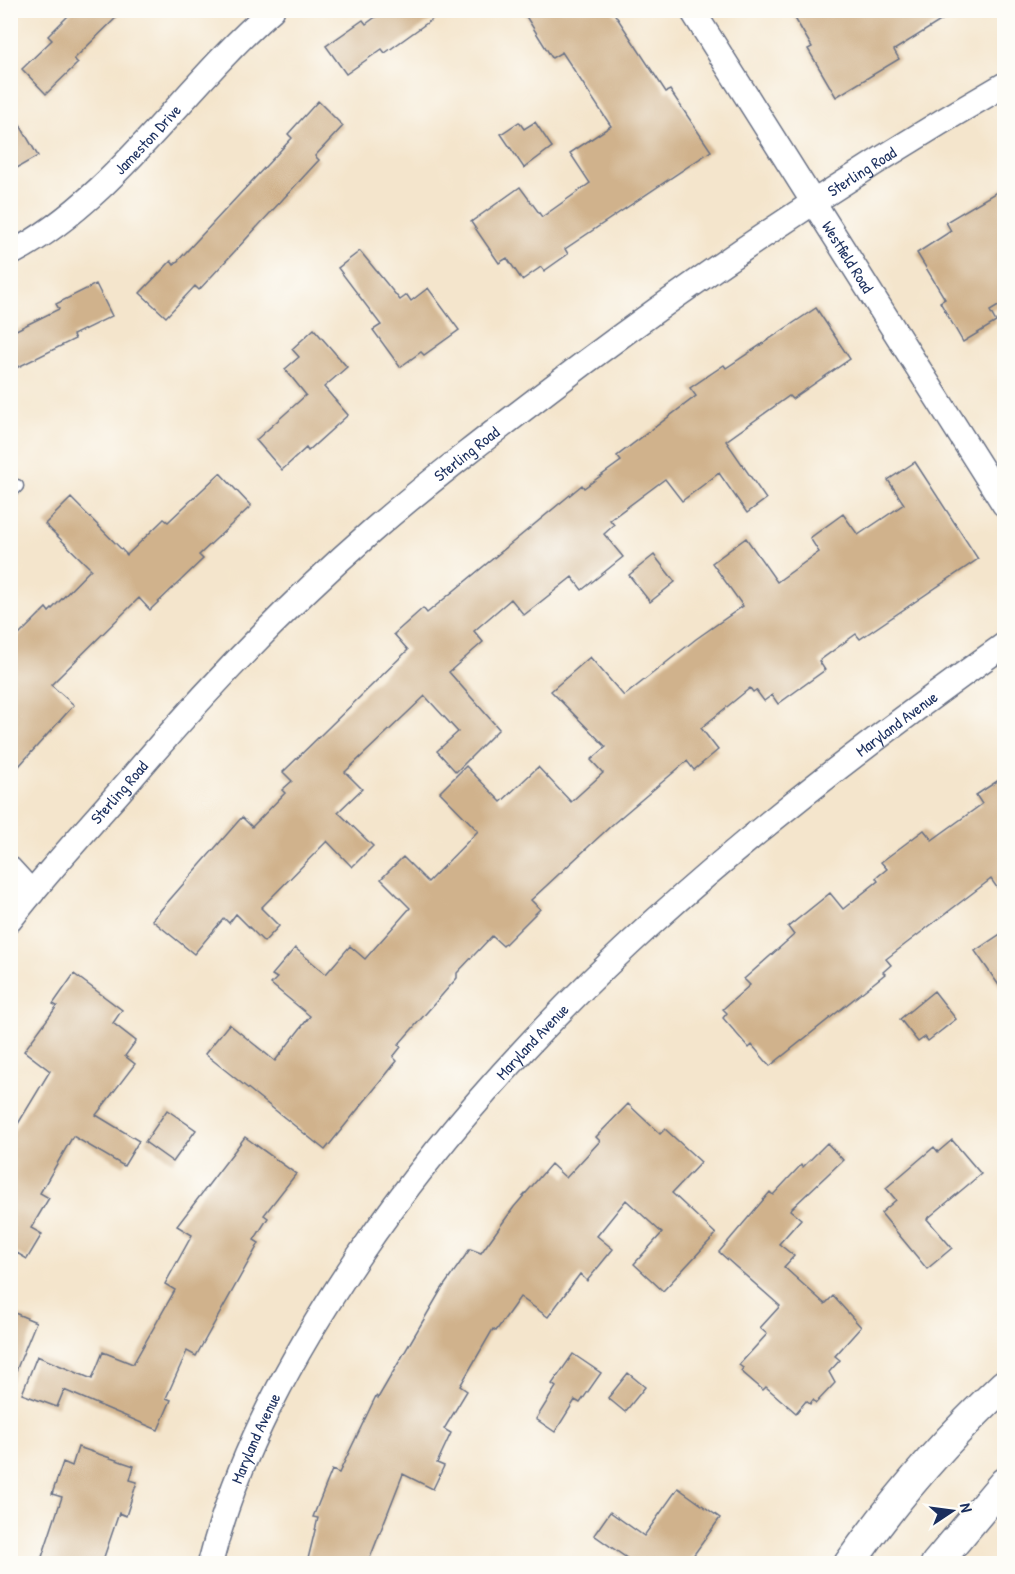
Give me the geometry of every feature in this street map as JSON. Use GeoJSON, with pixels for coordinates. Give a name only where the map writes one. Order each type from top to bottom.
{"type":"FeatureCollection","features":[{"type":"Feature","properties":{"kind":"street","name":"Jameston Drive"},"geometry":{"type":"LineString","coordinates":[[10,254],[37,239],[73,213],[219,61],[272,10]]}},
{"type":"Feature","properties":{"kind":"street","name":"Westfield Road"},"geometry":{"type":"LineString","coordinates":[[692,10],[1005,504]]}},
{"type":"Feature","properties":{"kind":"street","name":"Sterling Road"},"geometry":{"type":"LineString","coordinates":[[10,920],[68,847],[195,703],[278,618],[372,531],[624,333],[813,201],[1005,85]]}},
{"type":"Feature","properties":{"kind":"street","name":"Maryland Avenue"},"geometry":{"type":"LineString","coordinates":[[210,1563],[246,1455],[278,1386],[312,1328],[400,1198],[495,1080],[639,932],[720,862],[889,727],[1005,645]]}},
{"type":"Feature","properties":{"kind":"street"},"geometry":{"type":"LineString","coordinates":[[10,869],[32,893]]}},
{"type":"Feature","properties":{"kind":"street"},"geometry":{"type":"LineString","coordinates":[[849,1563],[926,1468],[1005,1385]]}},
{"type":"Feature","properties":{"kind":"street"},"geometry":{"type":"LineString","coordinates":[[936,1563],[1005,1483]]}},
{"type":"Feature","properties":{"kind":"building"},"geometry":{"type":"Polygon","coordinates":[[[74,10],[124,10],[74,59],[78,63],[46,94],[22,69],[52,40],[48,36],[74,10]]]}},
{"type":"Feature","properties":{"kind":"building"},"geometry":{"type":"Polygon","coordinates":[[[385,10],[445,10],[385,53],[382,49],[346,74],[326,46],[363,20],[366,24],[385,10]]]}},
{"type":"Feature","properties":{"kind":"building"},"geometry":{"type":"Polygon","coordinates":[[[522,10],[612,10],[666,92],[670,90],[711,151],[565,249],[568,254],[544,271],[541,267],[522,280],[507,258],[499,263],[471,222],[520,187],[542,217],[590,183],[570,153],[611,126],[562,52],[552,58],[522,10]]]}},
{"type":"Feature","properties":{"kind":"building"},"geometry":{"type":"Polygon","coordinates":[[[790,10],[958,10],[894,50],[899,59],[836,97],[808,49],[812,47],[790,10]]]}},
{"type":"Feature","properties":{"kind":"building"},"geometry":{"type":"Polygon","coordinates":[[[318,101],[343,126],[315,156],[319,160],[199,290],[195,286],[166,317],[140,293],[171,261],[174,265],[292,138],[288,134],[318,101]]]}},
{"type":"Feature","properties":{"kind":"building"},"geometry":{"type":"Polygon","coordinates":[[[10,108],[38,156],[10,172],[10,108]]]}},
{"type":"Feature","properties":{"kind":"building"},"geometry":{"type":"Polygon","coordinates":[[[519,122],[524,129],[535,122],[552,147],[524,168],[501,134],[519,122]]]}},
{"type":"Feature","properties":{"kind":"building"},"geometry":{"type":"Polygon","coordinates":[[[1005,187],[1005,302],[990,311],[996,322],[963,342],[940,302],[945,299],[917,253],[951,231],[946,222],[1005,187]]]}},
{"type":"Feature","properties":{"kind":"building"},"geometry":{"type":"Polygon","coordinates":[[[360,251],[400,300],[407,295],[411,301],[428,288],[459,330],[424,355],[421,352],[400,367],[373,330],[381,325],[338,268],[360,251]]]}},
{"type":"Feature","properties":{"kind":"building"},"geometry":{"type":"Polygon","coordinates":[[[96,284],[112,316],[73,335],[75,339],[10,371],[10,333],[59,309],[56,304],[96,284]]]}},
{"type":"Feature","properties":{"kind":"building"},"geometry":{"type":"Polygon","coordinates":[[[816,308],[850,359],[792,399],[789,396],[726,441],[766,499],[747,513],[719,473],[682,501],[665,479],[610,520],[614,525],[604,534],[623,557],[582,590],[572,577],[524,615],[511,599],[474,631],[483,642],[449,672],[499,729],[456,772],[437,751],[458,732],[425,696],[345,772],[362,789],[338,812],[373,846],[352,867],[327,841],[261,908],[279,926],[264,942],[236,914],[229,923],[224,918],[194,954],[152,920],[242,817],[252,827],[285,793],[282,790],[292,781],[283,772],[408,650],[394,634],[423,608],[427,613],[582,485],[584,488],[621,461],[617,456],[696,396],[690,388],[724,365],[726,368],[816,308]]]}},
{"type":"Feature","properties":{"kind":"building"},"geometry":{"type":"Polygon","coordinates":[[[314,329],[347,367],[324,387],[348,415],[308,451],[306,448],[282,470],[256,440],[306,395],[285,369],[299,357],[292,349],[314,329]]]}},
{"type":"Feature","properties":{"kind":"building"},"geometry":{"type":"Polygon","coordinates":[[[915,462],[978,559],[860,639],[856,634],[819,661],[825,670],[778,704],[772,695],[764,701],[756,690],[753,692],[750,688],[701,728],[718,750],[694,770],[687,761],[614,823],[531,900],[540,909],[503,946],[492,936],[457,973],[457,978],[398,1045],[401,1047],[393,1057],[397,1061],[325,1150],[205,1054],[229,1024],[275,1061],[310,1016],[271,984],[277,978],[272,975],[295,948],[326,974],[350,946],[365,959],[410,908],[381,879],[403,857],[428,882],[478,831],[440,792],[466,766],[501,802],[538,767],[571,802],[603,773],[591,760],[606,747],[551,691],[590,657],[624,696],[696,639],[743,606],[712,563],[746,538],[777,582],[819,552],[810,538],[843,514],[858,535],[904,504],[888,480],[915,462]]]}},
{"type":"Feature","properties":{"kind":"building"},"geometry":{"type":"Polygon","coordinates":[[[220,473],[251,506],[199,555],[203,559],[150,610],[139,598],[51,685],[74,705],[10,776],[10,644],[46,608],[49,612],[91,569],[45,524],[71,498],[127,555],[164,519],[168,522],[220,473]]]}},
{"type":"Feature","properties":{"kind":"building"},"geometry":{"type":"Polygon","coordinates":[[[654,555],[675,582],[650,602],[629,575],[654,555]]]}},
{"type":"Feature","properties":{"kind":"building"},"geometry":{"type":"Polygon","coordinates":[[[1005,776],[1005,899],[991,879],[886,959],[891,965],[883,972],[885,974],[770,1066],[752,1045],[749,1048],[723,1018],[727,1013],[723,1009],[750,985],[744,979],[794,935],[788,927],[830,893],[843,909],[878,881],[876,878],[887,869],[881,862],[924,830],[932,840],[982,804],[976,795],[1005,776]]]}},
{"type":"Feature","properties":{"kind":"building"},"geometry":{"type":"Polygon","coordinates":[[[1005,931],[1005,994],[975,951],[1005,931]]]}},
{"type":"Feature","properties":{"kind":"building"},"geometry":{"type":"Polygon","coordinates":[[[74,974],[122,1010],[113,1023],[136,1041],[125,1056],[135,1064],[96,1115],[139,1141],[124,1166],[73,1136],[40,1193],[49,1198],[31,1228],[42,1234],[27,1259],[17,1253],[10,1263],[10,1137],[50,1071],[24,1051],[57,1006],[53,1004],[74,974]]]}},
{"type":"Feature","properties":{"kind":"building"},"geometry":{"type":"Polygon","coordinates":[[[934,991],[956,1019],[928,1041],[925,1037],[918,1042],[900,1019],[934,991]]]}},
{"type":"Feature","properties":{"kind":"building"},"geometry":{"type":"Polygon","coordinates":[[[628,1104],[660,1134],[665,1129],[701,1162],[672,1193],[716,1234],[663,1291],[634,1264],[662,1233],[626,1200],[597,1236],[613,1249],[587,1281],[580,1274],[548,1317],[520,1297],[496,1331],[493,1329],[460,1386],[467,1391],[444,1429],[451,1433],[437,1463],[444,1466],[433,1489],[403,1474],[368,1563],[307,1563],[318,1518],[313,1517],[332,1470],[339,1473],[376,1396],[378,1398],[441,1290],[470,1249],[481,1253],[514,1207],[551,1164],[566,1178],[600,1141],[596,1137],[628,1104]]]}},
{"type":"Feature","properties":{"kind":"building"},"geometry":{"type":"Polygon","coordinates":[[[167,1110],[196,1130],[173,1162],[145,1142],[167,1110]]]}},
{"type":"Feature","properties":{"kind":"building"},"geometry":{"type":"Polygon","coordinates":[[[245,1137],[296,1174],[264,1215],[268,1218],[254,1240],[259,1243],[196,1356],[187,1351],[166,1398],[171,1400],[158,1430],[64,1390],[57,1407],[22,1394],[37,1356],[92,1379],[103,1352],[133,1364],[175,1290],[165,1284],[192,1235],[177,1226],[245,1137]]]}},
{"type":"Feature","properties":{"kind":"building"},"geometry":{"type":"Polygon","coordinates":[[[952,1140],[981,1174],[927,1219],[952,1248],[927,1269],[881,1213],[896,1200],[886,1188],[934,1147],[938,1152],[952,1140]]]}},
{"type":"Feature","properties":{"kind":"building"},"geometry":{"type":"Polygon","coordinates":[[[827,1143],[843,1160],[790,1210],[801,1219],[779,1244],[794,1256],[784,1267],[825,1304],[833,1296],[861,1327],[835,1356],[840,1360],[829,1372],[835,1383],[816,1403],[813,1400],[810,1404],[806,1401],[796,1413],[766,1387],[763,1390],[741,1371],[743,1368],[739,1365],[767,1334],[760,1328],[780,1306],[719,1252],[770,1192],[773,1195],[801,1165],[803,1167],[827,1143]]]}},
{"type":"Feature","properties":{"kind":"building"},"geometry":{"type":"Polygon","coordinates":[[[10,1311],[36,1322],[11,1383],[10,1383],[10,1311]]]}},
{"type":"Feature","properties":{"kind":"building"},"geometry":{"type":"Polygon","coordinates":[[[573,1354],[601,1373],[580,1403],[575,1400],[555,1432],[536,1419],[556,1387],[552,1384],[573,1354]]]}},
{"type":"Feature","properties":{"kind":"building"},"geometry":{"type":"Polygon","coordinates":[[[628,1373],[645,1387],[625,1412],[608,1398],[628,1373]]]}},
{"type":"Feature","properties":{"kind":"building"},"geometry":{"type":"Polygon","coordinates":[[[78,1447],[134,1466],[130,1480],[137,1482],[126,1516],[119,1513],[102,1563],[40,1563],[62,1497],[52,1494],[63,1462],[72,1466],[78,1447]]]}},
{"type":"Feature","properties":{"kind":"building"},"geometry":{"type":"Polygon","coordinates":[[[678,1488],[720,1518],[688,1563],[634,1563],[594,1535],[610,1512],[644,1536],[678,1488]]]}}]}
